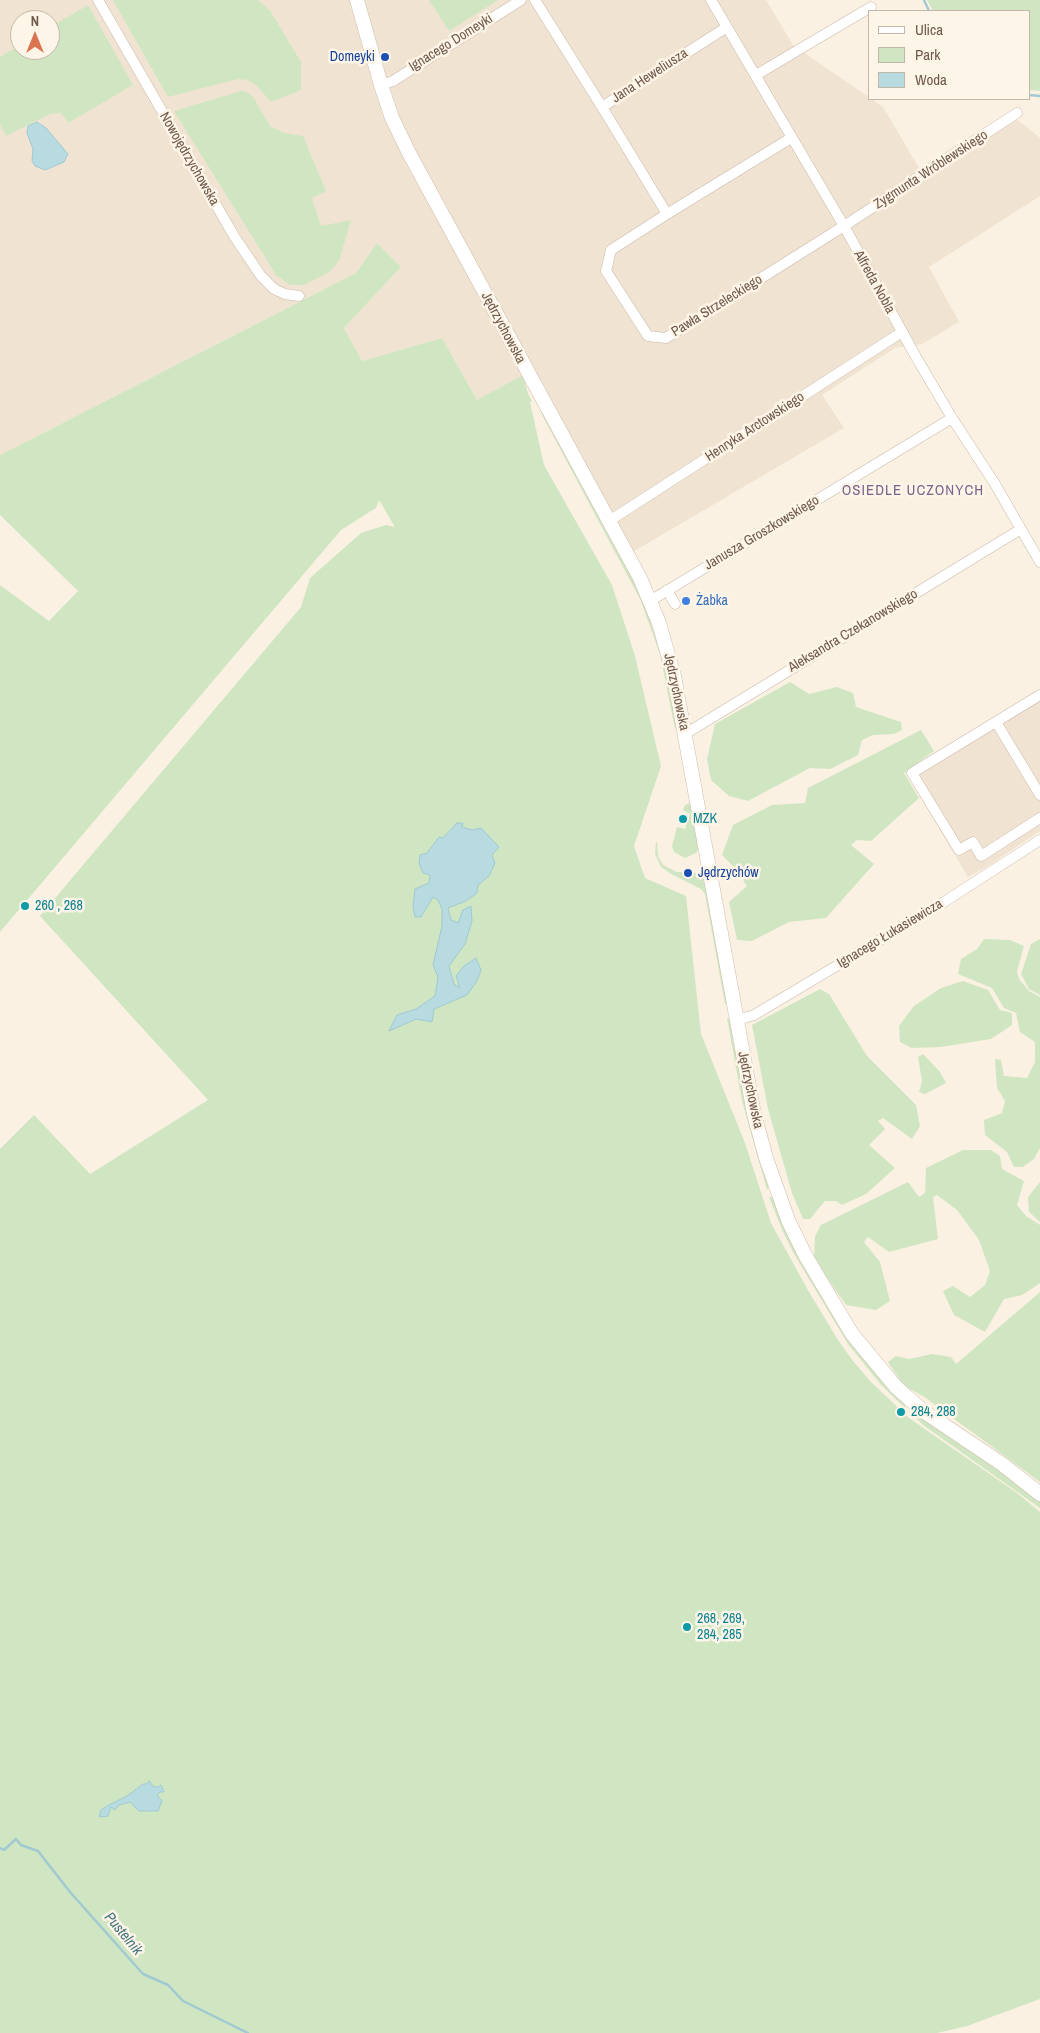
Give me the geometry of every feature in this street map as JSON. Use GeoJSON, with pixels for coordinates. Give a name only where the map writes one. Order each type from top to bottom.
{"type":"FeatureCollection","features":[{"type":"Feature","properties":{"kind":"main road","name":"Jędrzychowska"},"geometry":{"type":"LineString","coordinates":[[357,0],[381,85],[392,118],[408,154],[609,521],[650,601],[668,654],[685,734],[754,1114],[773,1179],[788,1220],[817,1276],[852,1334],[896,1387],[914,1404],[1002,1464],[1040,1494]]}},
{"type":"Feature","properties":{"kind":"street","name":"Nowojędrzychowska"},"geometry":{"type":"LineString","coordinates":[[98,0],[234,236],[261,276],[274,289],[299,296]]}},
{"type":"Feature","properties":{"kind":"street","name":"Ignacego Domeyki"},"geometry":{"type":"LineString","coordinates":[[381,85],[393,81],[521,0]]}},
{"type":"Feature","properties":{"kind":"street"},"geometry":{"type":"LineString","coordinates":[[535,0],[602,107]]}},
{"type":"Feature","properties":{"kind":"street","name":"Alfreda Nobla"},"geometry":{"type":"LineString","coordinates":[[711,0],[844,226],[952,418],[995,484],[1040,562]]}},
{"type":"Feature","properties":{"kind":"street"},"geometry":{"type":"LineString","coordinates":[[756,75],[871,7]]}},
{"type":"Feature","properties":{"kind":"street","name":"Jana Heweliusza"},"geometry":{"type":"LineString","coordinates":[[666,214],[602,107],[727,27]]}},
{"type":"Feature","properties":{"kind":"street","name":"Zygmunta Wróblewskiego"},"geometry":{"type":"LineString","coordinates":[[844,226],[1017,113]]}},
{"type":"Feature","properties":{"kind":"street","name":"Pawła Strzeleckiego"},"geometry":{"type":"LineString","coordinates":[[791,138],[666,214],[611,250],[606,271],[648,336],[666,338],[844,226]]}},
{"type":"Feature","properties":{"kind":"street","name":"Henryka Arctowskiego"},"geometry":{"type":"LineString","coordinates":[[609,521],[902,332]]}},
{"type":"Feature","properties":{"kind":"street","name":"Janusza Groszkowskiego"},"geometry":{"type":"LineString","coordinates":[[650,601],[952,418]]}},
{"type":"Feature","properties":{"kind":"street","name":"Aleksandra Czekanowskiego"},"geometry":{"type":"LineString","coordinates":[[685,734],[1021,529]]}},
{"type":"Feature","properties":{"kind":"street"},"geometry":{"type":"LineString","coordinates":[[667,590],[675,604]]}},
{"type":"Feature","properties":{"kind":"street"},"geometry":{"type":"LineString","coordinates":[[1040,695],[912,773],[959,850],[972,842],[981,856],[1040,818]]}},
{"type":"Feature","properties":{"kind":"street"},"geometry":{"type":"LineString","coordinates":[[996,722],[1040,795]]}},
{"type":"Feature","properties":{"kind":"street","name":"Ignacego Łukasiewicza"},"geometry":{"type":"LineString","coordinates":[[737,1020],[754,1015],[944,902],[1040,840]]}},
{"type":"Feature","properties":{"kind":"shaded area"},"geometry":{"type":"Polygon","coordinates":[[[0,0],[766,0],[793,45],[868,97],[868,100],[873,100],[883,107],[919,168],[1009,113],[1040,138],[1040,196],[929,267],[959,322],[922,344],[895,348],[822,395],[844,428],[624,557],[524,375],[477,400],[442,338],[362,361],[344,328],[401,267],[377,243],[356,273],[0,455],[0,0]]]}},
{"type":"Feature","properties":{"kind":"shaded area"},"geometry":{"type":"Polygon","coordinates":[[[1040,691],[1040,831],[968,877],[906,773],[1040,691]]]}},
{"type":"Feature","properties":{"kind":"green space"},"geometry":{"type":"Polygon","coordinates":[[[113,0],[258,0],[271,12],[301,62],[301,90],[271,102],[256,85],[247,80],[238,79],[168,97],[113,0]]]}},
{"type":"Feature","properties":{"kind":"green space"},"geometry":{"type":"Polygon","coordinates":[[[429,0],[498,0],[449,31],[429,0]]]}},
{"type":"Feature","properties":{"kind":"green space"},"geometry":{"type":"Polygon","coordinates":[[[927,0],[1040,0],[1040,91],[1030,90],[1030,10],[932,10],[927,0]]]}},
{"type":"Feature","properties":{"kind":"green space"},"geometry":{"type":"Polygon","coordinates":[[[88,5],[133,85],[68,123],[61,113],[50,114],[6,136],[0,124],[0,57],[10,51],[10,60],[60,60],[60,21],[88,5]]]}},
{"type":"Feature","properties":{"kind":"green space"},"geometry":{"type":"Polygon","coordinates":[[[241,91],[247,92],[253,97],[270,126],[284,133],[303,136],[326,191],[312,198],[321,226],[351,220],[339,261],[328,273],[303,285],[290,285],[276,275],[174,111],[241,91]]]}},
{"type":"Feature","properties":{"kind":"green space"},"geometry":{"type":"Polygon","coordinates":[[[377,243],[401,267],[344,328],[362,361],[442,338],[477,400],[523,375],[532,401],[530,402],[544,465],[612,585],[635,656],[661,766],[634,846],[645,878],[686,896],[701,1034],[745,1143],[771,1223],[838,1340],[870,1381],[909,1418],[1017,1493],[1040,1512],[1040,1999],[967,2026],[937,2033],[0,2033],[0,1149],[34,1115],[90,1174],[208,1100],[40,916],[301,607],[310,578],[361,533],[386,525],[395,527],[379,500],[376,508],[341,530],[0,932],[0,585],[49,621],[78,591],[0,515],[0,455],[356,273],[377,243]]]}},
{"type":"Feature","properties":{"kind":"green space"},"geometry":{"type":"Polygon","coordinates":[[[541,413],[543,413],[644,603],[664,661],[676,725],[675,729],[660,654],[640,599],[541,413]]]}},
{"type":"Feature","properties":{"kind":"green space"},"geometry":{"type":"Polygon","coordinates":[[[790,682],[809,694],[837,687],[853,693],[856,707],[901,722],[902,730],[894,734],[873,735],[862,740],[858,755],[830,769],[810,768],[748,801],[729,796],[711,780],[707,759],[715,724],[790,682]]]}},
{"type":"Feature","properties":{"kind":"green space"},"geometry":{"type":"Polygon","coordinates":[[[921,730],[934,751],[904,773],[919,798],[871,841],[857,840],[851,845],[874,864],[826,918],[789,922],[752,941],[737,940],[729,902],[747,886],[735,868],[722,855],[733,825],[772,805],[805,803],[808,788],[921,730]]]}},
{"type":"Feature","properties":{"kind":"green space"},"geometry":{"type":"Polygon","coordinates":[[[692,804],[699,848],[696,853],[685,858],[674,852],[672,846],[677,827],[685,829],[690,814],[683,810],[685,805],[692,804]]]}},
{"type":"Feature","properties":{"kind":"green space"},"geometry":{"type":"Polygon","coordinates":[[[656,842],[658,856],[663,865],[677,872],[686,872],[687,874],[694,872],[705,880],[729,1003],[725,1004],[705,894],[701,889],[661,867],[655,854],[656,842]]]}},
{"type":"Feature","properties":{"kind":"green space"},"geometry":{"type":"Polygon","coordinates":[[[984,939],[1010,940],[1024,946],[1017,971],[1019,979],[1029,991],[1040,997],[1040,1148],[1034,1159],[1023,1167],[1014,1167],[1007,1152],[985,1135],[984,1120],[1002,1113],[1005,1101],[997,1088],[995,1059],[1001,1060],[1004,1076],[1027,1078],[1035,1062],[1035,1042],[1020,1032],[1016,1013],[1004,1008],[992,988],[958,974],[961,959],[977,949],[984,939]]]}},
{"type":"Feature","properties":{"kind":"green space"},"geometry":{"type":"Polygon","coordinates":[[[1040,939],[1040,995],[1029,989],[1021,974],[1031,944],[1040,939]]]}},
{"type":"Feature","properties":{"kind":"green space"},"geometry":{"type":"Polygon","coordinates":[[[963,981],[988,990],[1000,1010],[1012,1013],[1012,1025],[991,1039],[941,1047],[912,1048],[900,1042],[899,1026],[914,1006],[941,988],[963,981]]]}},
{"type":"Feature","properties":{"kind":"green space"},"geometry":{"type":"Polygon","coordinates":[[[820,989],[829,994],[867,1056],[916,1105],[920,1126],[912,1139],[883,1118],[878,1121],[885,1129],[869,1145],[895,1168],[866,1194],[842,1205],[836,1201],[825,1201],[810,1219],[803,1219],[792,1193],[768,1109],[752,1025],[820,989]]]}},
{"type":"Feature","properties":{"kind":"green space"},"geometry":{"type":"Polygon","coordinates":[[[727,1018],[731,1019],[769,1186],[767,1190],[742,1101],[727,1018]]]}},
{"type":"Feature","properties":{"kind":"green space"},"geometry":{"type":"Polygon","coordinates":[[[923,1054],[940,1072],[946,1083],[925,1094],[919,1092],[922,1081],[918,1057],[923,1054]]]}},
{"type":"Feature","properties":{"kind":"green space"},"geometry":{"type":"Polygon","coordinates":[[[963,1150],[991,1150],[1000,1156],[1002,1169],[1024,1181],[1017,1205],[1026,1216],[1040,1225],[1040,1283],[1022,1295],[1004,1299],[985,1332],[954,1315],[943,1291],[953,1286],[970,1297],[985,1285],[990,1271],[979,1240],[957,1210],[937,1195],[933,1197],[938,1239],[889,1252],[868,1237],[864,1242],[880,1262],[890,1301],[876,1310],[846,1305],[814,1259],[815,1236],[821,1225],[908,1182],[919,1197],[925,1193],[926,1168],[963,1150]]]}},
{"type":"Feature","properties":{"kind":"green space"},"geometry":{"type":"Polygon","coordinates":[[[1040,1182],[1040,1222],[1029,1212],[1028,1197],[1040,1182]]]}},
{"type":"Feature","properties":{"kind":"green space"},"geometry":{"type":"Polygon","coordinates":[[[769,1197],[774,1198],[781,1214],[904,1402],[906,1409],[881,1385],[848,1344],[794,1254],[769,1197]]]}},
{"type":"Feature","properties":{"kind":"green space"},"geometry":{"type":"Polygon","coordinates":[[[1040,1292],[1040,1482],[923,1396],[904,1386],[888,1362],[896,1356],[909,1359],[932,1354],[951,1357],[956,1364],[1040,1292]]]}},
{"type":"Feature","properties":{"kind":"green space"},"geometry":{"type":"Polygon","coordinates":[[[915,1412],[1040,1499],[1040,1508],[923,1425],[913,1415],[915,1412]]]}},
{"type":"Feature","properties":{"kind":"water"},"geometry":{"type":"Polygon","coordinates":[[[37,122],[46,128],[68,154],[64,162],[45,170],[35,166],[32,161],[33,149],[27,133],[28,126],[37,122]]]}},
{"type":"Feature","properties":{"kind":"water"},"geometry":{"type":"Polygon","coordinates":[[[457,823],[463,823],[462,827],[472,830],[481,828],[499,847],[492,855],[495,863],[489,876],[478,885],[477,893],[466,901],[448,908],[451,920],[458,923],[463,910],[471,906],[472,921],[465,944],[449,966],[454,984],[460,988],[456,976],[464,966],[476,958],[481,970],[477,981],[467,995],[434,1009],[432,1022],[416,1019],[389,1031],[397,1015],[416,1009],[435,996],[438,977],[433,965],[442,926],[442,909],[438,900],[433,897],[421,917],[415,917],[413,906],[415,889],[429,883],[430,875],[423,873],[419,863],[420,855],[427,853],[439,837],[443,838],[457,823]]]}},
{"type":"Feature","properties":{"kind":"water"},"geometry":{"type":"Polygon","coordinates":[[[149,1781],[154,1787],[161,1785],[164,1792],[160,1792],[157,1795],[162,1801],[158,1811],[139,1811],[130,1802],[119,1805],[115,1810],[111,1807],[108,1816],[99,1817],[101,1810],[127,1796],[143,1784],[147,1784],[149,1781]]]}},
{"type":"Feature","properties":{"kind":"waterway"},"geometry":{"type":"LineString","coordinates":[[924,0],[929,10]]}},
{"type":"Feature","properties":{"kind":"waterway"},"geometry":{"type":"LineString","coordinates":[[1030,95],[1040,96]]}},
{"type":"Feature","properties":{"kind":"waterway","name":"Pustelnik"},"geometry":{"type":"LineString","coordinates":[[0,1848],[4,1850],[16,1839],[21,1845],[38,1851],[70,1892],[143,1974],[168,1985],[183,2001],[248,2033]]}},
{"type":"Feature","properties":{"kind":"place","name":"Domeyki"},"geometry":{"type":"Point","coordinates":[385,57]}},
{"type":"Feature","properties":{"kind":"place","name":"Żabka"},"geometry":{"type":"Point","coordinates":[686,601]}},
{"type":"Feature","properties":{"kind":"place","name":"MZK"},"geometry":{"type":"Point","coordinates":[683,819]}},
{"type":"Feature","properties":{"kind":"place","name":"Jędrzychów"},"geometry":{"type":"Point","coordinates":[688,873]}},
{"type":"Feature","properties":{"kind":"place","name":"260 , 268"},"geometry":{"type":"Point","coordinates":[25,906]}},
{"type":"Feature","properties":{"kind":"place","name":"284, 288"},"geometry":{"type":"Point","coordinates":[901,1412]}},
{"type":"Feature","properties":{"kind":"place","name":"268, 269, 284, 285"},"geometry":{"type":"Point","coordinates":[687,1627]}},
{"type":"Feature","properties":{"kind":"district","name":"OSIEDLE UCZONYCH"},"geometry":{"type":"Point","coordinates":[913,491]}}]}
